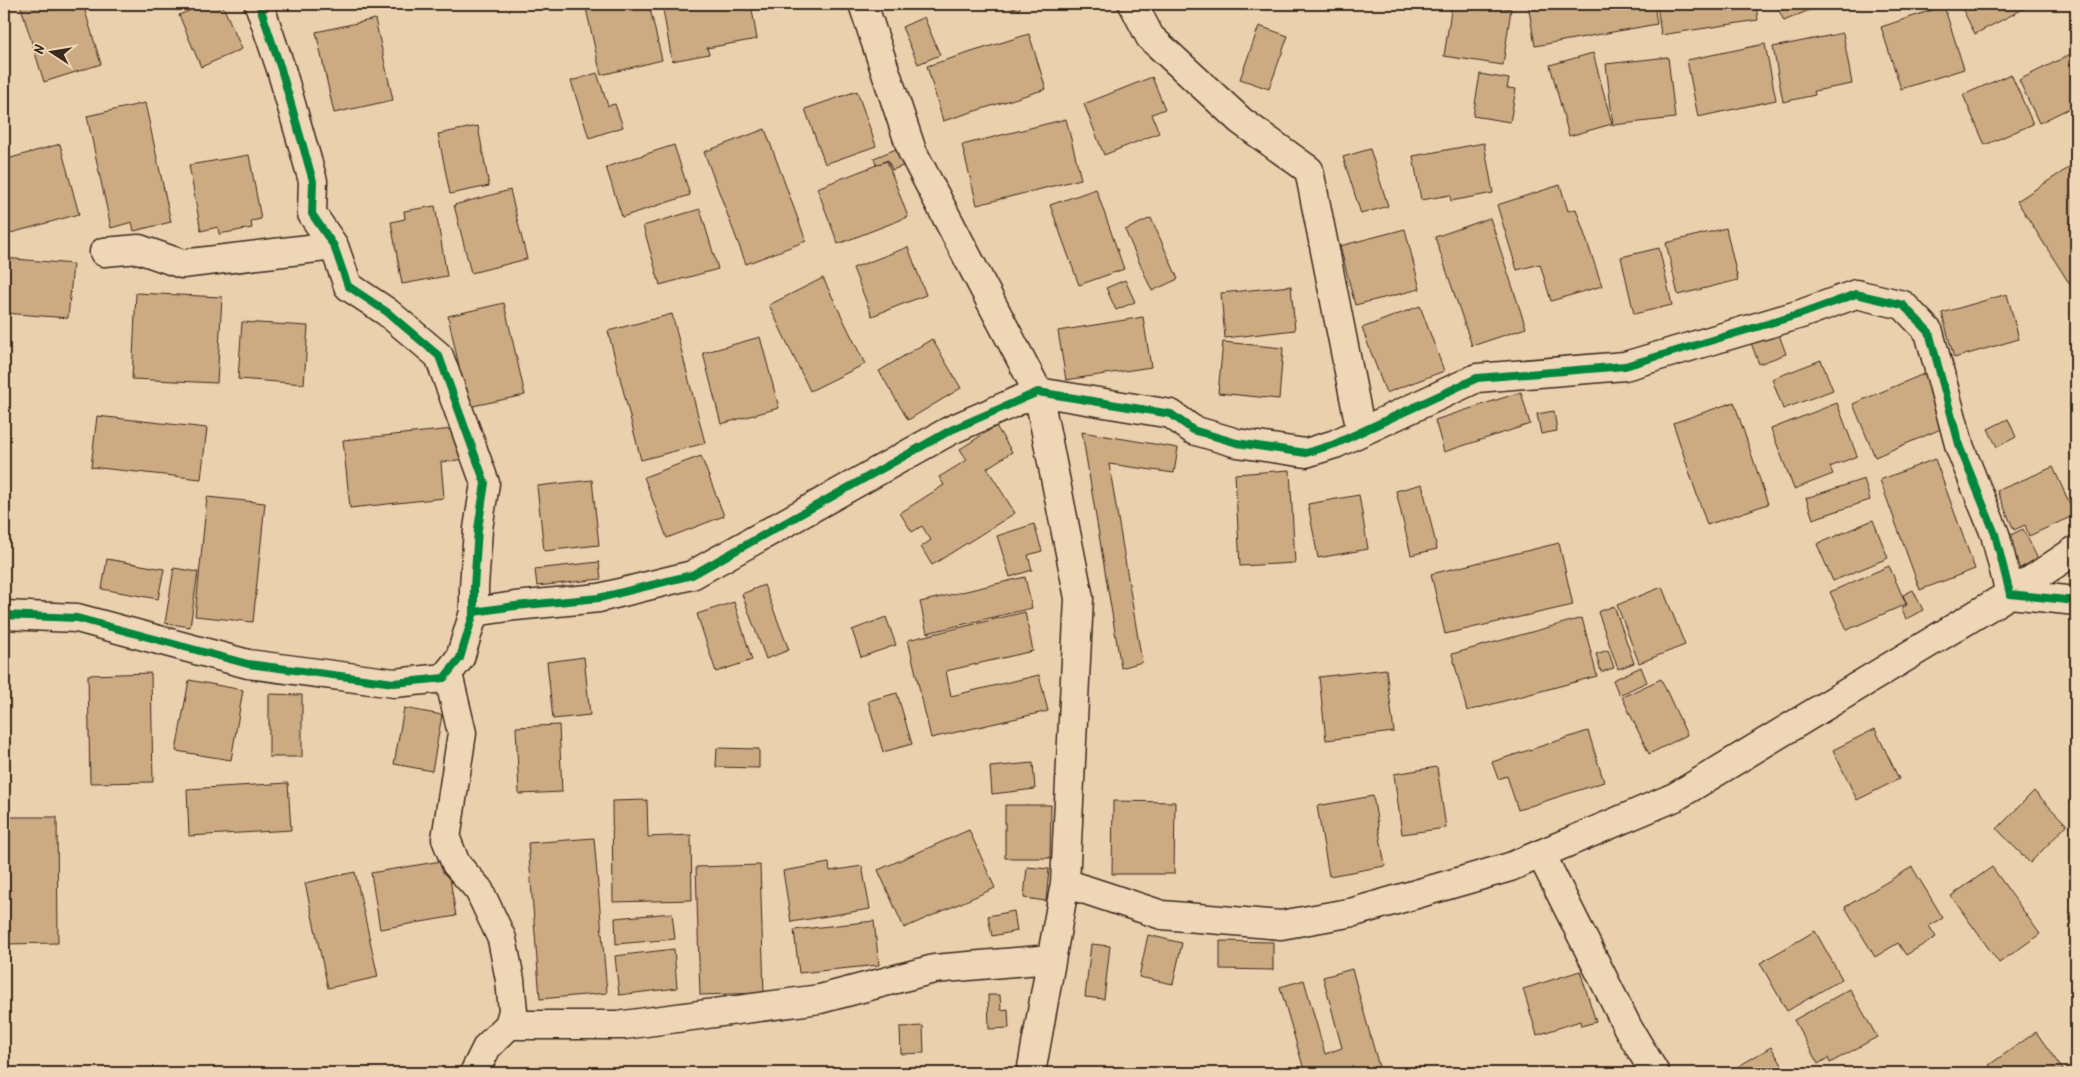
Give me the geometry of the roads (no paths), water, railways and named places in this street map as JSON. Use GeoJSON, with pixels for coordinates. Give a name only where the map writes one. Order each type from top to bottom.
{"type":"FeatureCollection","features":[{"type":"Feature","properties":{"kind":"street"},"geometry":{"type":"LineString","coordinates":[[4,615],[77,618],[248,664],[394,683],[444,678],[460,658],[474,612],[478,530],[485,483],[439,356],[387,312],[348,286],[334,246],[312,214],[313,181],[281,69],[259,4]]}},
{"type":"Feature","properties":{"kind":"street"},"geometry":{"type":"LineString","coordinates":[[863,4],[912,151],[1038,392],[1079,598],[1065,883],[1031,1073]]}},
{"type":"Feature","properties":{"kind":"street"},"geometry":{"type":"LineString","coordinates":[[1133,4],[1150,37],[1241,121],[1309,170],[1361,432]]}},
{"type":"Feature","properties":{"kind":"street"},"geometry":{"type":"LineString","coordinates":[[104,252],[139,249],[182,264],[334,246]]}},
{"type":"Feature","properties":{"kind":"street"},"geometry":{"type":"LineString","coordinates":[[474,612],[599,598],[692,575],[951,430],[1038,392],[1171,414],[1193,430],[1237,443],[1306,453],[1335,444],[1477,378],[1625,366],[1801,314],[1856,294],[1903,306],[1929,332],[1960,448],[1995,534],[2010,594]]}},
{"type":"Feature","properties":{"kind":"street"},"geometry":{"type":"LineString","coordinates":[[1065,883],[1162,916],[1281,926],[1354,912],[1510,867],[1675,797],[2010,594],[2076,550]]}},
{"type":"Feature","properties":{"kind":"street"},"geometry":{"type":"LineString","coordinates":[[2010,594],[2076,601]]}},
{"type":"Feature","properties":{"kind":"street"},"geometry":{"type":"LineString","coordinates":[[448,674],[462,733],[446,839],[456,864],[479,890],[502,939],[510,980],[513,1011],[508,1025],[487,1047],[474,1073]]}},
{"type":"Feature","properties":{"kind":"street"},"geometry":{"type":"LineString","coordinates":[[1541,854],[1628,1028],[1655,1073]]}},
{"type":"Feature","properties":{"kind":"street"},"geometry":{"type":"LineString","coordinates":[[508,1025],[624,1025],[820,998],[934,969],[1052,959]]}}]}
